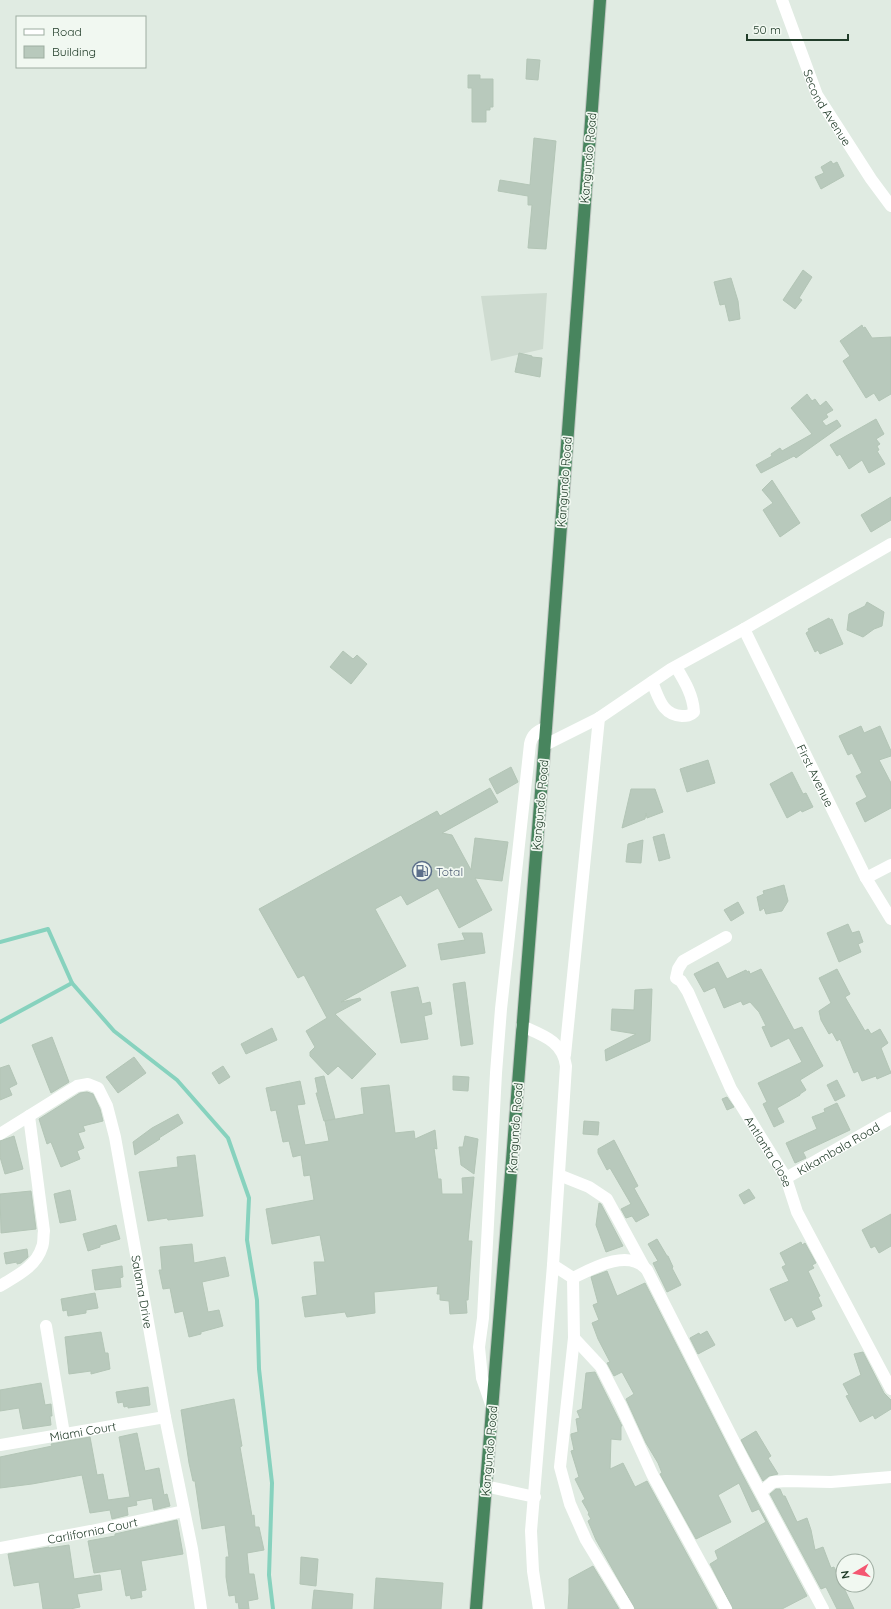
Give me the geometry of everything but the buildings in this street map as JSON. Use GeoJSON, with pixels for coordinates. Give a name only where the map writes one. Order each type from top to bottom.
{"type":"FeatureCollection","features":[{"type":"Feature","properties":{"kind":"highway","name":"Kangundo Road"},"geometry":{"type":"LineString","coordinates":[[476,1609],[545,745],[600,0]]}},
{"type":"Feature","properties":{"kind":"street","name":"Second Avenue"},"geometry":{"type":"LineString","coordinates":[[782,0],[817,95],[871,179],[891,206]]}},
{"type":"Feature","properties":{"kind":"street"},"geometry":{"type":"LineString","coordinates":[[545,745],[599,718],[676,666],[744,630],[891,544]]}},
{"type":"Feature","properties":{"kind":"street","name":"First Avenue"},"geometry":{"type":"LineString","coordinates":[[744,630],[866,878],[891,919]]}},
{"type":"Feature","properties":{"kind":"street"},"geometry":{"type":"LineString","coordinates":[[652,682],[660,701],[667,711],[673,715],[690,716],[694,712],[694,702],[688,687],[676,666]]}},
{"type":"Feature","properties":{"kind":"street"},"geometry":{"type":"LineString","coordinates":[[539,1609],[533,1571],[531,1531],[553,1265],[566,1066],[564,1054],[599,718]]}},
{"type":"Feature","properties":{"kind":"street"},"geometry":{"type":"LineString","coordinates":[[492,1407],[482,1378],[480,1347],[501,1017],[530,744],[531,738],[535,733],[546,726]]}},
{"type":"Feature","properties":{"kind":"street"},"geometry":{"type":"LineString","coordinates":[[866,878],[891,865]]}},
{"type":"Feature","properties":{"kind":"street","name":"Antlanta Close"},"geometry":{"type":"LineString","coordinates":[[726,937],[683,962],[678,969],[676,978],[681,981],[688,992],[731,1089],[786,1178],[797,1212],[891,1388]]}},
{"type":"Feature","properties":{"kind":"street"},"geometry":{"type":"LineString","coordinates":[[522,1026],[550,1039],[564,1054]]}},
{"type":"Feature","properties":{"kind":"street","name":"Salama Drive"},"geometry":{"type":"LineString","coordinates":[[0,1134],[77,1086],[88,1084],[98,1088],[107,1106],[115,1137],[201,1609]]}},
{"type":"Feature","properties":{"kind":"street"},"geometry":{"type":"LineString","coordinates":[[0,1286],[26,1269],[36,1259],[42,1247],[44,1231],[29,1116]]}},
{"type":"Feature","properties":{"kind":"street","name":"Kikambala Road"},"geometry":{"type":"LineString","coordinates":[[786,1178],[891,1118]]}},
{"type":"Feature","properties":{"kind":"street"},"geometry":{"type":"LineString","coordinates":[[559,1176],[589,1187],[607,1199],[647,1270],[819,1608]]}},
{"type":"Feature","properties":{"kind":"street"},"geometry":{"type":"LineString","coordinates":[[573,1278],[602,1264],[616,1260],[629,1261],[643,1265]]}},
{"type":"Feature","properties":{"kind":"street"},"geometry":{"type":"LineString","coordinates":[[553,1265],[573,1278]]}},
{"type":"Feature","properties":{"kind":"street"},"geometry":{"type":"LineString","coordinates":[[573,1278],[574,1338],[560,1467],[570,1504],[586,1540],[613,1582],[628,1609]]}},
{"type":"Feature","properties":{"kind":"street"},"geometry":{"type":"LineString","coordinates":[[46,1326],[64,1434]]}},
{"type":"Feature","properties":{"kind":"street"},"geometry":{"type":"LineString","coordinates":[[574,1338],[601,1368],[621,1406],[652,1474],[726,1609]]}},
{"type":"Feature","properties":{"kind":"street","name":"Miami Court"},"geometry":{"type":"LineString","coordinates":[[0,1445],[165,1417]]}},
{"type":"Feature","properties":{"kind":"street"},"geometry":{"type":"LineString","coordinates":[[761,1492],[773,1482],[831,1482],[891,1477]]}},
{"type":"Feature","properties":{"kind":"street"},"geometry":{"type":"LineString","coordinates":[[485,1486],[535,1496]]}},
{"type":"Feature","properties":{"kind":"street","name":"Carlifornia Court"},"geometry":{"type":"LineString","coordinates":[[0,1548],[184,1512]]}},
{"type":"Feature","properties":{"kind":"shaded area"},"geometry":{"type":"Polygon","coordinates":[[[547,293],[543,349],[491,361],[481,296],[547,293]]]}},
{"type":"Feature","properties":{"kind":"waterway"},"geometry":{"type":"LineString","coordinates":[[0,942],[48,929],[72,983],[114,1031],[177,1080],[228,1138],[249,1198],[247,1240],[257,1300],[259,1369],[272,1483],[269,1575],[273,1609]]}},
{"type":"Feature","properties":{"kind":"waterway"},"geometry":{"type":"LineString","coordinates":[[0,1022],[72,983]]}},
{"type":"Feature","properties":{"kind":"place","name":"Total"},"geometry":{"type":"Point","coordinates":[422,871]}}]}
